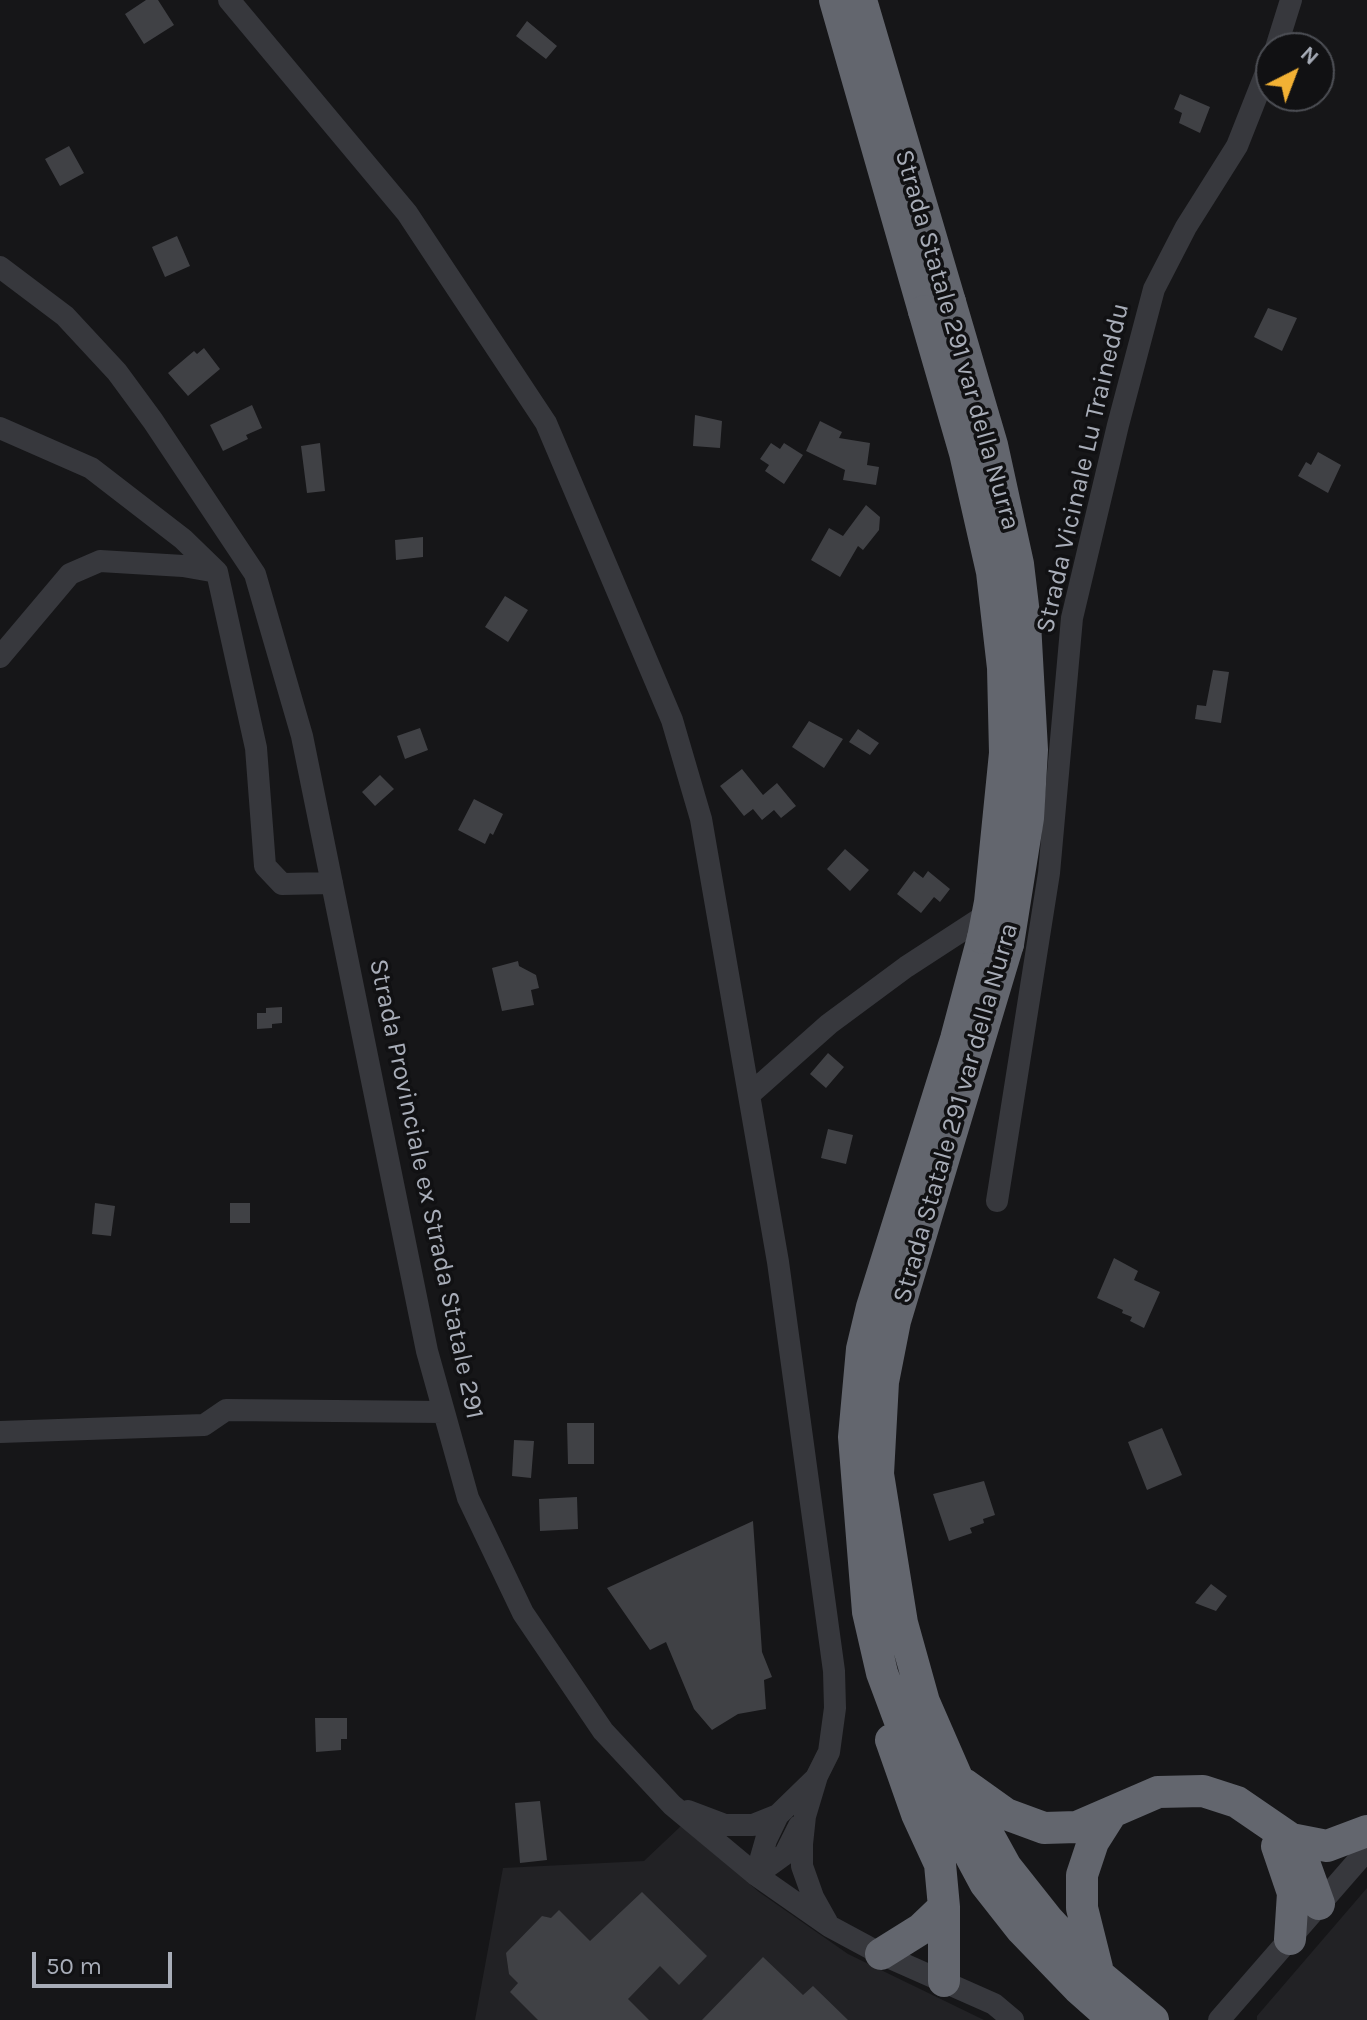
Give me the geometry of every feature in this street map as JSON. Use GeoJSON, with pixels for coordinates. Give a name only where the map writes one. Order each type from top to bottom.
{"type":"FeatureCollection","features":[{"type":"Feature","properties":{"kind":"highway","name":"Strada Statale 291 var della Nurra"},"geometry":{"type":"LineString","coordinates":[[835,0],[937,306]]}},
{"type":"Feature","properties":{"kind":"highway","name":"Strada Statale 291 var della Nurra"},"geometry":{"type":"LineString","coordinates":[[861,0],[937,306],[992,572],[1003,668],[1005,753],[990,902],[996,941],[895,1321],[882,1397],[878,1474],[902,1623],[924,1702],[958,1780],[1006,1867],[1048,1920],[1099,1975],[1153,2020]]}},
{"type":"Feature","properties":{"kind":"highway","name":"Strada Statale 291 var della Nurra"},"geometry":{"type":"LineString","coordinates":[[996,941],[956,1039],[876,1292],[862,1349],[854,1437],[868,1612],[882,1673],[904,1732],[985,1883],[1022,1930],[1114,2020]]}},
{"type":"Feature","properties":{"kind":"highway"},"geometry":{"type":"LineString","coordinates":[[882,1673],[887,1730],[917,1814],[940,1864],[944,1907],[944,1981]]}},
{"type":"Feature","properties":{"kind":"highway"},"geometry":{"type":"LineString","coordinates":[[958,1780],[1006,1814],[1044,1828],[1077,1827],[1158,1792],[1203,1791],[1237,1802],[1291,1839],[1327,1846],[1367,1831]]}},
{"type":"Feature","properties":{"kind":"highway"},"geometry":{"type":"LineString","coordinates":[[1099,1975],[1082,1908],[1082,1875],[1093,1842],[1112,1812]]}},
{"type":"Feature","properties":{"kind":"highway"},"geometry":{"type":"LineString","coordinates":[[1257,1817],[1279,1849],[1293,1893],[1290,1939]]}},
{"type":"Feature","properties":{"kind":"highway"},"geometry":{"type":"LineString","coordinates":[[1291,1839],[1301,1854],[1319,1904]]}},
{"type":"Feature","properties":{"kind":"highway"},"geometry":{"type":"LineString","coordinates":[[881,1954],[921,1929],[944,1907]]}},
{"type":"Feature","properties":{"kind":"street"},"geometry":{"type":"LineString","coordinates":[[229,0],[407,213],[546,423],[672,720],[701,819],[778,1262],[834,1671],[835,1708],[829,1752],[817,1776],[805,1816],[785,1854],[756,1875]]}},
{"type":"Feature","properties":{"kind":"street"},"geometry":{"type":"LineString","coordinates":[[1281,32],[1291,0]]}},
{"type":"Feature","properties":{"kind":"street","name":"Strada Vicinale Lu Traineddu"},"geometry":{"type":"LineString","coordinates":[[997,1201],[1049,873],[1072,618],[1154,289],[1186,227],[1237,146],[1255,100]]}},
{"type":"Feature","properties":{"kind":"street","name":"Strada Provinciale ex Strada Statale 291"},"geometry":{"type":"LineString","coordinates":[[0,267],[65,316],[117,372],[255,574],[302,736],[427,1351],[468,1498],[523,1613],[603,1731],[672,1805],[756,1875],[829,1926],[881,1954],[994,2004],[1013,2020]]}},
{"type":"Feature","properties":{"kind":"street"},"geometry":{"type":"LineString","coordinates":[[0,428],[91,468],[183,539],[217,572],[256,748],[265,866],[282,884],[332,883]]}},
{"type":"Feature","properties":{"kind":"street"},"geometry":{"type":"LineString","coordinates":[[0,657],[70,574],[100,561],[183,566],[217,572]]}},
{"type":"Feature","properties":{"kind":"street"},"geometry":{"type":"LineString","coordinates":[[749,1095],[829,1024],[906,967],[1049,873]]}},
{"type":"Feature","properties":{"kind":"street"},"geometry":{"type":"LineString","coordinates":[[0,1432],[204,1425],[226,1410],[444,1412]]}},
{"type":"Feature","properties":{"kind":"street"},"geometry":{"type":"LineString","coordinates":[[756,1875],[766,1840],[778,1815],[817,1776]]}},
{"type":"Feature","properties":{"kind":"street"},"geometry":{"type":"LineString","coordinates":[[672,1805],[725,1825],[753,1825],[778,1815]]}},
{"type":"Feature","properties":{"kind":"street"},"geometry":{"type":"LineString","coordinates":[[805,1816],[802,1866],[813,1897],[829,1926]]}},
{"type":"Feature","properties":{"kind":"street"},"geometry":{"type":"LineString","coordinates":[[1219,2020],[1367,1850]]}},
{"type":"Feature","properties":{"kind":"shaded area"},"geometry":{"type":"Polygon","coordinates":[[[681,1826],[759,1892],[848,1954],[984,2020],[475,2020],[503,1868],[644,1861],[681,1826]]]}},
{"type":"Feature","properties":{"kind":"shaded area"},"geometry":{"type":"Polygon","coordinates":[[[1367,1888],[1367,2020],[1257,2020],[1257,2016],[1367,1888]]]}},
{"type":"Feature","properties":{"kind":"building"},"geometry":{"type":"Polygon","coordinates":[[[146,0],[158,0],[174,25],[144,44],[125,14],[146,0]]]}},
{"type":"Feature","properties":{"kind":"building"},"geometry":{"type":"Polygon","coordinates":[[[527,21],[557,46],[546,59],[516,36],[527,21]]]}},
{"type":"Feature","properties":{"kind":"building"},"geometry":{"type":"Polygon","coordinates":[[[1180,94],[1210,107],[1200,133],[1179,123],[1182,113],[1174,109],[1180,94]]]}},
{"type":"Feature","properties":{"kind":"building"},"geometry":{"type":"Polygon","coordinates":[[[69,146],[84,173],[60,186],[45,159],[69,146]]]}},
{"type":"Feature","properties":{"kind":"building"},"geometry":{"type":"Polygon","coordinates":[[[177,236],[190,266],[165,277],[152,247],[177,236]]]}},
{"type":"Feature","properties":{"kind":"building"},"geometry":{"type":"Polygon","coordinates":[[[1268,308],[1297,318],[1282,351],[1254,337],[1268,308]]]}},
{"type":"Feature","properties":{"kind":"building"},"geometry":{"type":"Polygon","coordinates":[[[204,348],[220,369],[188,396],[168,373],[194,351],[197,354],[204,348]]]}},
{"type":"Feature","properties":{"kind":"building"},"geometry":{"type":"Polygon","coordinates":[[[252,405],[262,428],[223,451],[210,425],[252,405]]]}},
{"type":"Feature","properties":{"kind":"building"},"geometry":{"type":"Polygon","coordinates":[[[695,415],[722,421],[720,448],[693,446],[695,415]]]}},
{"type":"Feature","properties":{"kind":"building"},"geometry":{"type":"Polygon","coordinates":[[[820,421],[842,432],[839,438],[870,443],[867,465],[879,467],[876,485],[843,480],[845,470],[806,451],[820,421]]]}},
{"type":"Feature","properties":{"kind":"building"},"geometry":{"type":"Polygon","coordinates":[[[320,443],[325,491],[307,493],[301,446],[320,443]]]}},
{"type":"Feature","properties":{"kind":"building"},"geometry":{"type":"Polygon","coordinates":[[[771,443],[780,449],[784,443],[803,455],[784,484],[765,471],[769,465],[760,459],[771,443]]]}},
{"type":"Feature","properties":{"kind":"building"},"geometry":{"type":"Polygon","coordinates":[[[1318,452],[1341,465],[1328,493],[1298,476],[1306,462],[1311,465],[1318,452]]]}},
{"type":"Feature","properties":{"kind":"building"},"geometry":{"type":"Polygon","coordinates":[[[866,505],[880,517],[879,530],[863,550],[858,546],[840,577],[811,560],[829,528],[843,536],[866,505]]]}},
{"type":"Feature","properties":{"kind":"building"},"geometry":{"type":"Polygon","coordinates":[[[423,537],[423,557],[396,560],[395,540],[423,537]]]}},
{"type":"Feature","properties":{"kind":"building"},"geometry":{"type":"Polygon","coordinates":[[[505,596],[528,610],[508,642],[485,627],[505,596]]]}},
{"type":"Feature","properties":{"kind":"building"},"geometry":{"type":"Polygon","coordinates":[[[1213,670],[1229,672],[1221,723],[1195,719],[1197,705],[1206,706],[1213,670]]]}},
{"type":"Feature","properties":{"kind":"building"},"geometry":{"type":"Polygon","coordinates":[[[809,721],[843,739],[824,768],[792,747],[809,721]]]}},
{"type":"Feature","properties":{"kind":"building"},"geometry":{"type":"Polygon","coordinates":[[[420,728],[428,750],[405,759],[397,736],[420,728]]]}},
{"type":"Feature","properties":{"kind":"building"},"geometry":{"type":"Polygon","coordinates":[[[858,729],[879,743],[870,755],[849,742],[858,729]]]}},
{"type":"Feature","properties":{"kind":"building"},"geometry":{"type":"Polygon","coordinates":[[[742,769],[763,795],[777,783],[796,806],[781,818],[774,810],[762,820],[753,809],[744,816],[720,786],[742,769]]]}},
{"type":"Feature","properties":{"kind":"building"},"geometry":{"type":"Polygon","coordinates":[[[380,775],[394,789],[375,806],[362,792],[380,775]]]}},
{"type":"Feature","properties":{"kind":"building"},"geometry":{"type":"Polygon","coordinates":[[[474,799],[503,814],[485,844],[458,830],[474,799]]]}},
{"type":"Feature","properties":{"kind":"building"},"geometry":{"type":"Polygon","coordinates":[[[845,849],[869,870],[850,891],[827,869],[845,849]]]}},
{"type":"Feature","properties":{"kind":"building"},"geometry":{"type":"Polygon","coordinates":[[[914,871],[923,878],[928,871],[950,889],[940,902],[934,897],[921,913],[897,894],[914,871]]]}},
{"type":"Feature","properties":{"kind":"building"},"geometry":{"type":"Polygon","coordinates":[[[518,961],[519,966],[536,975],[539,988],[531,990],[534,1005],[502,1011],[492,968],[518,961]]]}},
{"type":"Feature","properties":{"kind":"building"},"geometry":{"type":"Polygon","coordinates":[[[282,1007],[282,1023],[272,1024],[272,1028],[257,1029],[257,1013],[266,1013],[266,1008],[282,1007]]]}},
{"type":"Feature","properties":{"kind":"building"},"geometry":{"type":"Polygon","coordinates":[[[828,1053],[844,1067],[826,1088],[810,1074],[828,1053]]]}},
{"type":"Feature","properties":{"kind":"building"},"geometry":{"type":"Polygon","coordinates":[[[828,1129],[853,1135],[846,1164],[821,1158],[828,1129]]]}},
{"type":"Feature","properties":{"kind":"building"},"geometry":{"type":"Polygon","coordinates":[[[95,1203],[115,1206],[111,1236],[92,1234],[95,1203]]]}},
{"type":"Feature","properties":{"kind":"building"},"geometry":{"type":"Polygon","coordinates":[[[230,1203],[250,1203],[250,1223],[230,1223],[230,1203]]]}},
{"type":"Feature","properties":{"kind":"building"},"geometry":{"type":"Polygon","coordinates":[[[1114,1258],[1138,1271],[1134,1280],[1160,1292],[1144,1328],[1130,1321],[1132,1317],[1122,1313],[1123,1310],[1097,1298],[1114,1258]]]}},
{"type":"Feature","properties":{"kind":"building"},"geometry":{"type":"Polygon","coordinates":[[[567,1423],[594,1423],[594,1464],[568,1464],[567,1423]]]}},
{"type":"Feature","properties":{"kind":"building"},"geometry":{"type":"Polygon","coordinates":[[[1162,1428],[1182,1475],[1147,1490],[1128,1442],[1162,1428]]]}},
{"type":"Feature","properties":{"kind":"building"},"geometry":{"type":"Polygon","coordinates":[[[514,1440],[534,1441],[531,1478],[512,1476],[514,1440]]]}},
{"type":"Feature","properties":{"kind":"building"},"geometry":{"type":"Polygon","coordinates":[[[984,1481],[995,1515],[970,1528],[972,1533],[949,1541],[933,1494],[984,1481]]]}},
{"type":"Feature","properties":{"kind":"building"},"geometry":{"type":"Polygon","coordinates":[[[577,1497],[578,1529],[540,1531],[539,1499],[577,1497]]]}},
{"type":"Feature","properties":{"kind":"building"},"geometry":{"type":"Polygon","coordinates":[[[753,1521],[762,1652],[772,1677],[764,1680],[766,1709],[738,1714],[712,1730],[694,1709],[666,1642],[650,1650],[607,1588],[753,1521]]]}},
{"type":"Feature","properties":{"kind":"building"},"geometry":{"type":"Polygon","coordinates":[[[1211,1584],[1227,1596],[1216,1611],[1195,1603],[1211,1584]]]}},
{"type":"Feature","properties":{"kind":"building"},"geometry":{"type":"Polygon","coordinates":[[[315,1718],[347,1718],[347,1739],[341,1739],[341,1750],[316,1752],[315,1718]]]}},
{"type":"Feature","properties":{"kind":"building"},"geometry":{"type":"Polygon","coordinates":[[[540,1801],[547,1860],[520,1863],[515,1803],[540,1801]]]}},
{"type":"Feature","properties":{"kind":"building"},"geometry":{"type":"Polygon","coordinates":[[[642,1892],[707,1956],[679,1985],[660,1966],[628,1999],[649,2020],[538,2020],[510,1992],[518,1983],[509,1974],[506,1953],[542,1916],[551,1918],[559,1910],[590,1941],[642,1892]]]}},
{"type":"Feature","properties":{"kind":"building"},"geometry":{"type":"Polygon","coordinates":[[[763,1957],[803,1995],[813,1986],[848,2020],[702,2020],[763,1957]]]}}]}
